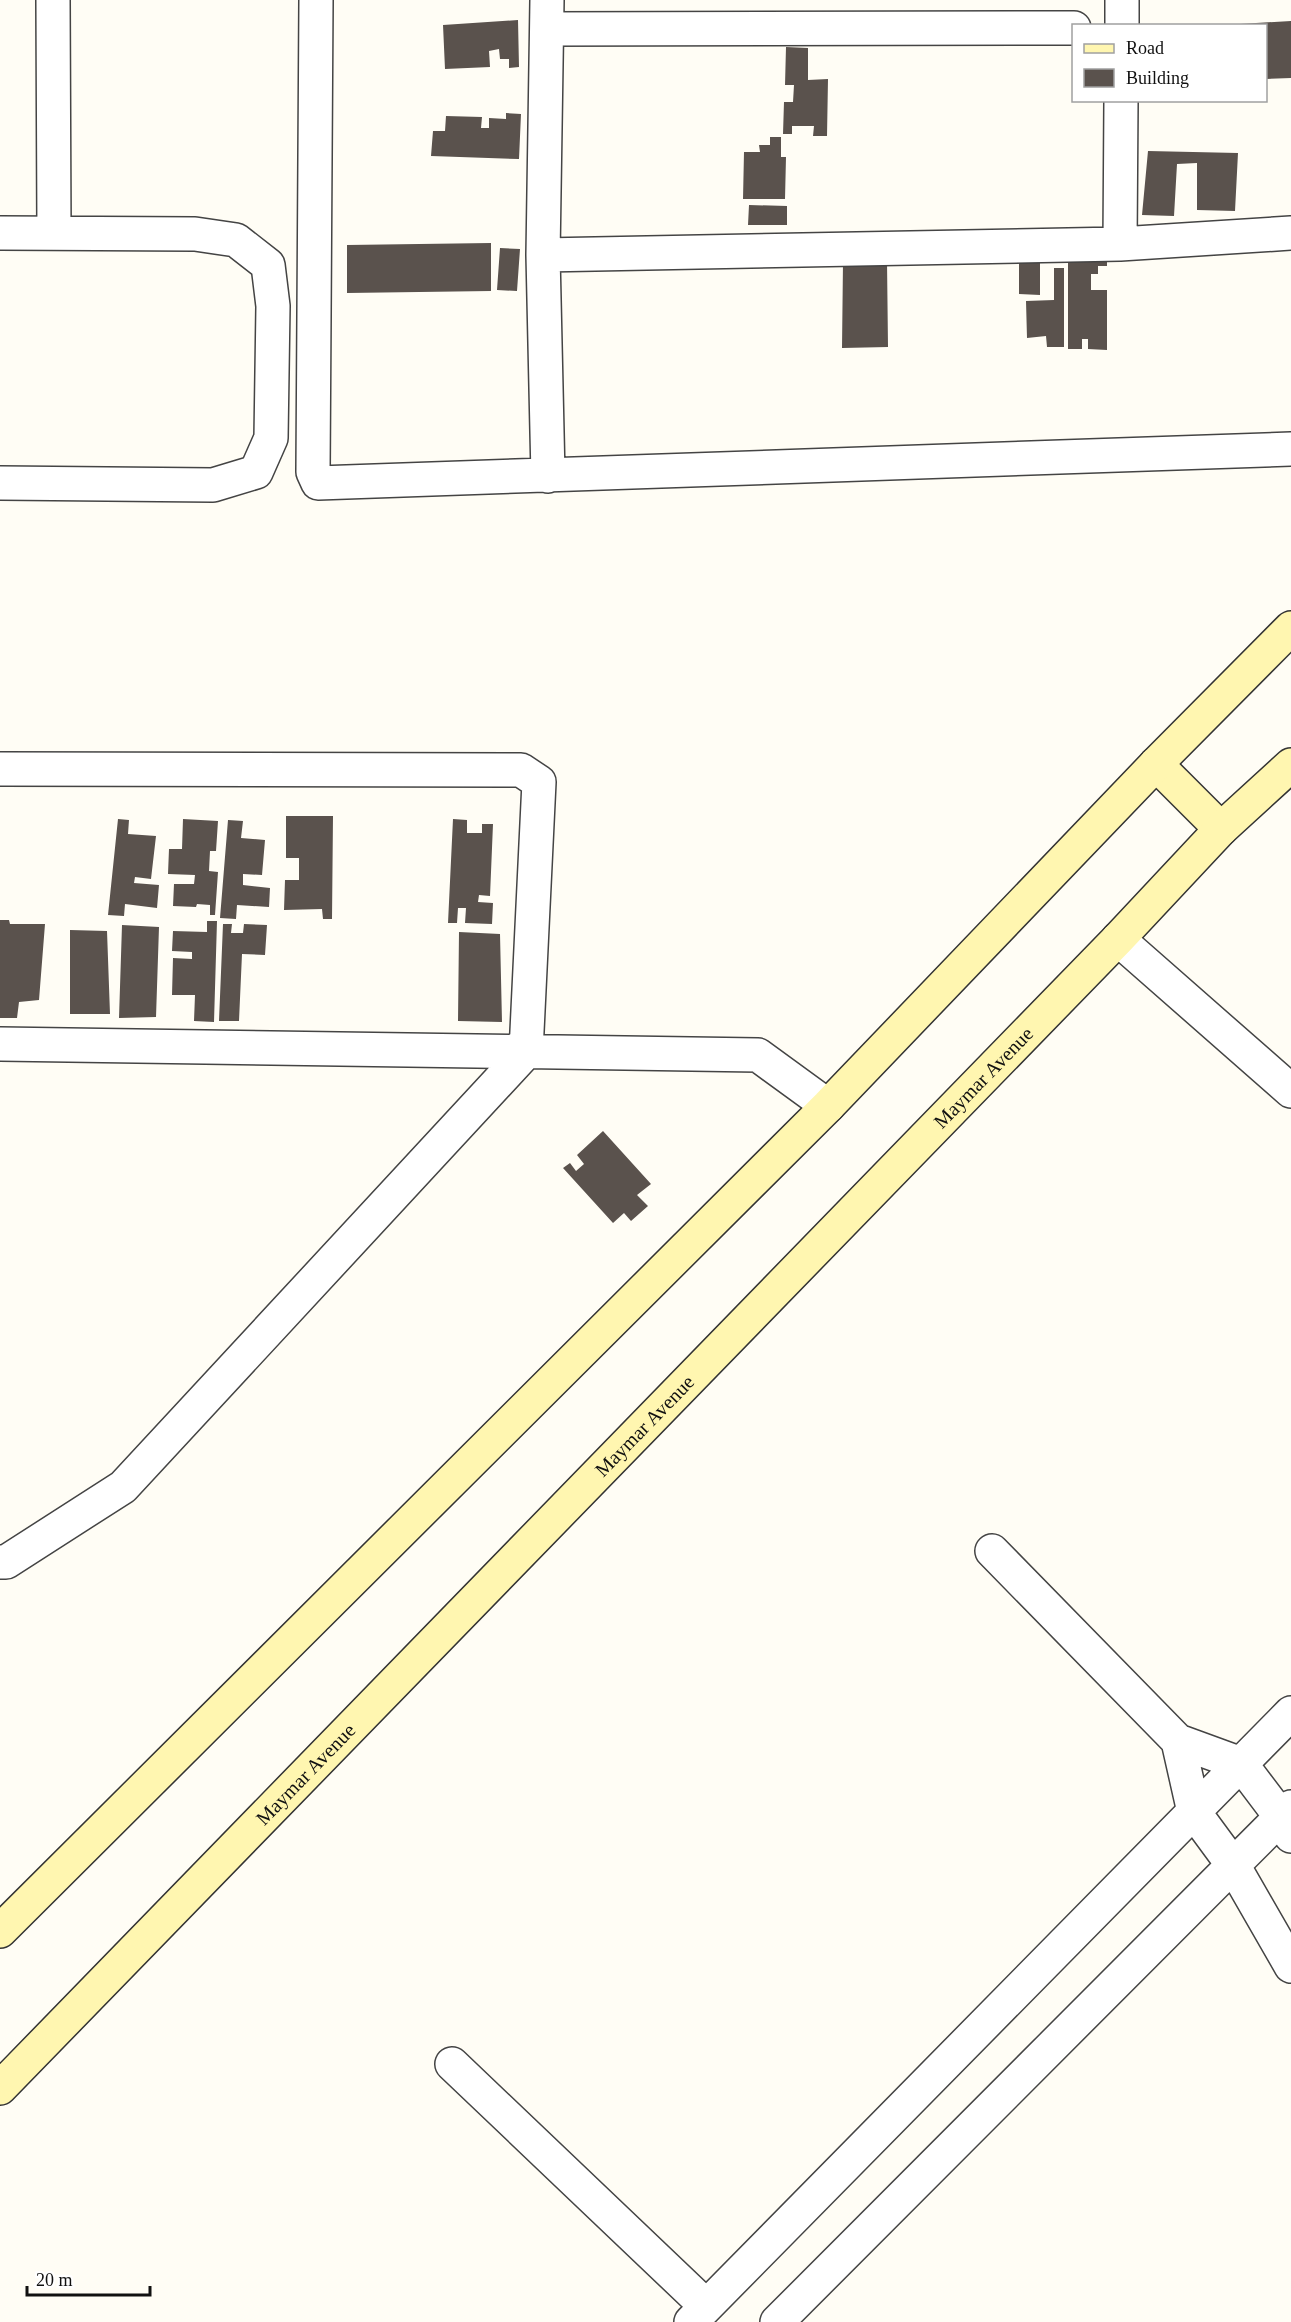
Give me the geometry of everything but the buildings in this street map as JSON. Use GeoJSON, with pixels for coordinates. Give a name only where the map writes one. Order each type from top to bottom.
{"type":"FeatureCollection","features":[{"type":"Feature","properties":{"kind":"main road"},"geometry":{"type":"LineString","coordinates":[[0,1931],[828,1106],[1291,628]]}},
{"type":"Feature","properties":{"kind":"main road"},"geometry":{"type":"LineString","coordinates":[[1156,765],[1221,829]]}},
{"type":"Feature","properties":{"kind":"main road","name":"Maymar Avenue"},"geometry":{"type":"LineString","coordinates":[[0,2088],[1118,939],[1221,829],[1291,765]]}},
{"type":"Feature","properties":{"kind":"street"},"geometry":{"type":"LineString","coordinates":[[53,0],[54,233]]}},
{"type":"Feature","properties":{"kind":"street"},"geometry":{"type":"LineString","coordinates":[[316,0],[313,472],[318,483],[1291,448]]}},
{"type":"Feature","properties":{"kind":"street"},"geometry":{"type":"LineString","coordinates":[[1122,0],[1122,24]]}},
{"type":"Feature","properties":{"kind":"street"},"geometry":{"type":"LineString","coordinates":[[548,476],[543,255],[547,14],[1072,28]]}},
{"type":"Feature","properties":{"kind":"street"},"geometry":{"type":"LineString","coordinates":[[1120,244],[1121,102]]}},
{"type":"Feature","properties":{"kind":"street"},"geometry":{"type":"LineString","coordinates":[[0,233],[195,234],[236,240],[268,265],[273,306],[271,438],[256,472],[213,486],[0,483]]}},
{"type":"Feature","properties":{"kind":"street"},"geometry":{"type":"LineString","coordinates":[[543,255],[1120,244],[1291,233]]}},
{"type":"Feature","properties":{"kind":"street"},"geometry":{"type":"LineString","coordinates":[[0,768],[521,770],[539,782],[526,1052],[123,1487],[6,1562],[0,1562]]}},
{"type":"Feature","properties":{"kind":"street"},"geometry":{"type":"LineString","coordinates":[[1118,939],[1291,1091]]}},
{"type":"Feature","properties":{"kind":"street"},"geometry":{"type":"LineString","coordinates":[[0,1044],[758,1055],[828,1106]]}},
{"type":"Feature","properties":{"kind":"street"},"geometry":{"type":"LineString","coordinates":[[777,2322],[1233,1865],[1288,1820],[1241,1764],[1178,1741],[992,1551]]}},
{"type":"Feature","properties":{"kind":"street"},"geometry":{"type":"LineString","coordinates":[[452,2064],[699,2314],[1291,1713]]}},
{"type":"Feature","properties":{"kind":"street"},"geometry":{"type":"LineString","coordinates":[[1178,1741],[1194,1812],[1233,1865],[1291,1966]]}}]}
